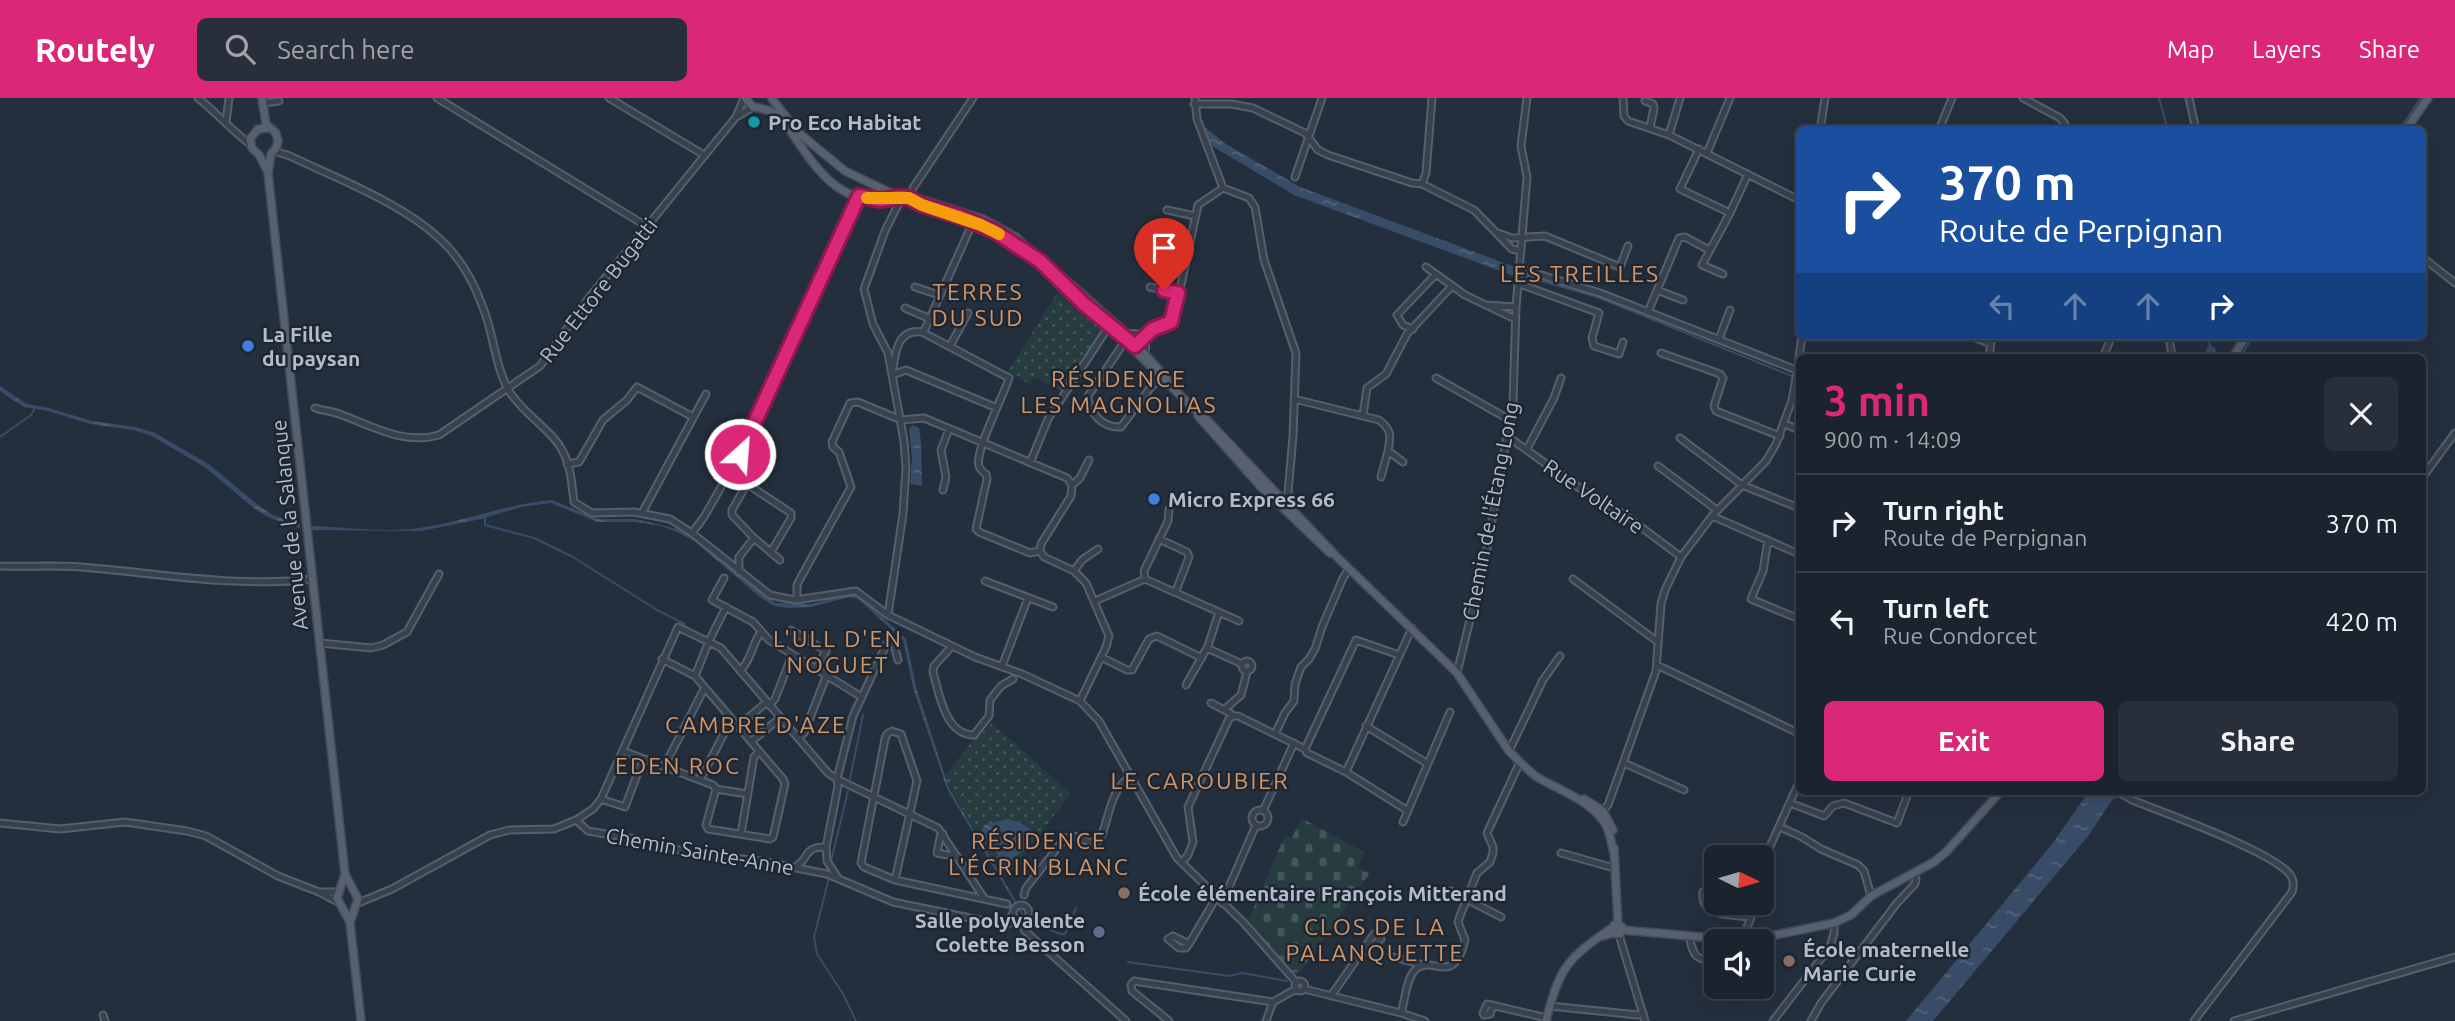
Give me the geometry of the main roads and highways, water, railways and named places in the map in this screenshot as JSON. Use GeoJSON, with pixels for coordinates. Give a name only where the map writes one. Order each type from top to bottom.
{"type":"FeatureCollection","features":[{"type":"Feature","properties":{"kind":"main road"},"geometry":{"type":"LineString","coordinates":[[744,98],[780,117],[821,175],[841,189],[880,200],[909,198],[958,210],[994,224],[1016,237],[1109,326],[1136,345],[1162,378],[1174,388]]}},
{"type":"Feature","properties":{"kind":"main road"},"geometry":{"type":"LineString","coordinates":[[758,107],[772,98],[788,121],[812,146],[845,171],[899,197]]}},
{"type":"Feature","properties":{"kind":"main road"},"geometry":{"type":"LineString","coordinates":[[2409,126],[2428,98]]}},
{"type":"Feature","properties":{"kind":"main road"},"geometry":{"type":"LineString","coordinates":[[261,100],[266,124],[277,137],[268,173]]}},
{"type":"Feature","properties":{"kind":"main road"},"geometry":{"type":"LineString","coordinates":[[261,100],[250,144],[268,173]]}},
{"type":"Feature","properties":{"kind":"main road"},"geometry":{"type":"LineString","coordinates":[[255,132],[269,128]]}},
{"type":"Feature","properties":{"kind":"main road"},"geometry":{"type":"LineString","coordinates":[[259,155],[274,150]]}},
{"type":"Feature","properties":{"kind":"main road","name":"Avenue de la Salanque"},"geometry":{"type":"LineString","coordinates":[[268,173],[345,874],[340,891]]}},
{"type":"Feature","properties":{"kind":"main road"},"geometry":{"type":"LineString","coordinates":[[859,196],[865,182]]}},
{"type":"Feature","properties":{"kind":"main road"},"geometry":{"type":"LineString","coordinates":[[909,198],[1001,235],[1040,261]]}},
{"type":"Feature","properties":{"kind":"main road"},"geometry":{"type":"LineString","coordinates":[[1057,276],[1072,285],[1143,354],[1286,508]]}},
{"type":"Feature","properties":{"kind":"main road"},"geometry":{"type":"LineString","coordinates":[[1194,409],[1202,422],[1261,487],[1457,673],[1509,751],[1520,762],[1534,775],[1567,793],[1587,800],[1601,813],[1613,829],[1617,930]]}},
{"type":"Feature","properties":{"kind":"main road"},"geometry":{"type":"LineString","coordinates":[[1774,935],[1834,923],[1851,915],[1871,896],[1914,874],[1947,851],[1997,795]]}},
{"type":"Feature","properties":{"kind":"main road","name":"Avenue de la Salanque"},"geometry":{"type":"LineString","coordinates":[[345,874],[355,891]]}},
{"type":"Feature","properties":{"kind":"main road"},"geometry":{"type":"LineString","coordinates":[[351,923],[340,905],[340,891],[347,888],[355,891],[356,905],[351,923],[361,1021]]}},
{"type":"Feature","properties":{"kind":"main road"},"geometry":{"type":"LineString","coordinates":[[340,905],[349,909],[356,905]]}},
{"type":"Feature","properties":{"kind":"main road"},"geometry":{"type":"LineString","coordinates":[[1546,1019],[1556,984],[1569,962],[1580,949],[1596,940],[1617,930],[1704,937]]}},
{"type":"Feature","properties":{"kind":"water"},"geometry":{"type":"Polygon","coordinates":[[[1202,125],[1226,144],[1300,187],[1515,267],[1514,276],[1294,195],[1207,143],[1202,125]]]}},
{"type":"Feature","properties":{"kind":"water"},"geometry":{"type":"Polygon","coordinates":[[[0,386],[27,404],[92,421],[135,427],[155,433],[210,465],[259,506],[273,515],[300,524],[300,528],[270,518],[255,509],[206,468],[152,436],[24,407],[0,391],[0,386]]]}},
{"type":"Feature","properties":{"kind":"water"},"geometry":{"type":"Polygon","coordinates":[[[913,425],[919,428],[922,486],[910,484],[912,459],[909,429],[913,425]]]}},
{"type":"Feature","properties":{"kind":"water"},"geometry":{"type":"Polygon","coordinates":[[[552,500],[598,519],[635,519],[678,529],[695,539],[775,603],[811,604],[848,594],[860,596],[906,639],[916,687],[949,788],[1016,901],[1014,902],[947,789],[913,688],[903,640],[858,599],[849,597],[811,607],[774,606],[694,541],[677,532],[661,526],[635,522],[597,522],[551,503],[521,507],[481,519],[421,531],[311,530],[310,526],[407,529],[552,500]]]}},
{"type":"Feature","properties":{"kind":"water"},"geometry":{"type":"Polygon","coordinates":[[[2086,795],[2120,797],[2113,799],[2088,836],[1933,1021],[1906,1021],[2053,843],[2086,795]]]}},
{"type":"Feature","properties":{"kind":"water"},"geometry":{"type":"Polygon","coordinates":[[[1008,819],[1021,823],[1035,833],[1019,854],[1004,861],[982,832],[984,825],[1008,819]]]}},
{"type":"Feature","properties":{"kind":"waterway"},"geometry":{"type":"LineString","coordinates":[[2159,98],[2167,126]]}},
{"type":"Feature","properties":{"kind":"waterway"},"geometry":{"type":"LineString","coordinates":[[2402,126],[2421,98]]}},
{"type":"Feature","properties":{"kind":"waterway"},"geometry":{"type":"LineString","coordinates":[[1521,275],[1597,297],[1796,378]]}},
{"type":"Feature","properties":{"kind":"waterway"},"geometry":{"type":"LineString","coordinates":[[2209,340],[2211,351]]}},
{"type":"Feature","properties":{"kind":"waterway"},"geometry":{"type":"LineString","coordinates":[[2243,354],[2251,340]]}},
{"type":"Feature","properties":{"kind":"waterway"},"geometry":{"type":"LineString","coordinates":[[0,437],[31,415],[35,408]]}},
{"type":"Feature","properties":{"kind":"waterway"},"geometry":{"type":"LineString","coordinates":[[485,517],[485,525],[534,538],[573,557],[657,610],[685,624]]}},
{"type":"Feature","properties":{"kind":"waterway"},"geometry":{"type":"LineString","coordinates":[[0,569],[82,570],[192,582],[302,585]]}},
{"type":"Feature","properties":{"kind":"waterway"},"geometry":{"type":"LineString","coordinates":[[850,779],[863,715]]}},
{"type":"Feature","properties":{"kind":"waterway"},"geometry":{"type":"LineString","coordinates":[[831,861],[848,791]]}},
{"type":"Feature","properties":{"kind":"waterway"},"geometry":{"type":"LineString","coordinates":[[829,878],[814,937],[817,954],[843,994],[856,1021]]}},
{"type":"Feature","properties":{"kind":"waterway"},"geometry":{"type":"LineString","coordinates":[[1042,927],[1065,934],[1076,908]]}},
{"type":"Feature","properties":{"kind":"waterway"},"geometry":{"type":"LineString","coordinates":[[1020,910],[1023,916]]}},
{"type":"Feature","properties":{"kind":"waterway"},"geometry":{"type":"LineString","coordinates":[[1128,962],[1229,976],[1242,973],[1287,981]]}},
{"type":"Feature","properties":{"kind":"place","name":"Pro Eco Habitat"},"geometry":{"type":"Point","coordinates":[754,122]}},
{"type":"Feature","properties":{"kind":"place","name":"La Fille du paysan"},"geometry":{"type":"Point","coordinates":[248,346]}},
{"type":"Feature","properties":{"kind":"place","name":"Micro Express 66"},"geometry":{"type":"Point","coordinates":[1154,499]}},
{"type":"Feature","properties":{"kind":"place","name":"École élémentaire François Mitterand"},"geometry":{"type":"Point","coordinates":[1124,893]}},
{"type":"Feature","properties":{"kind":"place","name":"Salle polyvalente Colette Besson"},"geometry":{"type":"Point","coordinates":[1099,932]}},
{"type":"Feature","properties":{"kind":"place","name":"École maternelle Marie Curie"},"geometry":{"type":"Point","coordinates":[1789,961]}},
{"type":"Feature","properties":{"kind":"district","name":"LES TREILLES"},"geometry":{"type":"Point","coordinates":[1580,273]}},
{"type":"Feature","properties":{"kind":"district","name":"TERRES DU SUD"},"geometry":{"type":"Point","coordinates":[978,304]}},
{"type":"Feature","properties":{"kind":"district","name":"RÉSIDENCE LES MAGNOLIAS"},"geometry":{"type":"Point","coordinates":[1119,391]}},
{"type":"Feature","properties":{"kind":"district","name":"L'ULL D'EN NOGUET"},"geometry":{"type":"Point","coordinates":[838,651]}},
{"type":"Feature","properties":{"kind":"district","name":"CAMBRE D'AZE"},"geometry":{"type":"Point","coordinates":[756,724]}},
{"type":"Feature","properties":{"kind":"district","name":"EDEN ROC"},"geometry":{"type":"Point","coordinates":[678,765]}},
{"type":"Feature","properties":{"kind":"district","name":"LE CAROUBIER"},"geometry":{"type":"Point","coordinates":[1200,780]}},
{"type":"Feature","properties":{"kind":"district","name":"RÉSIDENCE L'ÉCRIN BLANC"},"geometry":{"type":"Point","coordinates":[1039,853]}},
{"type":"Feature","properties":{"kind":"district","name":"CLOS DE LA PALANQUETTE"},"geometry":{"type":"Point","coordinates":[1375,939]}}]}
